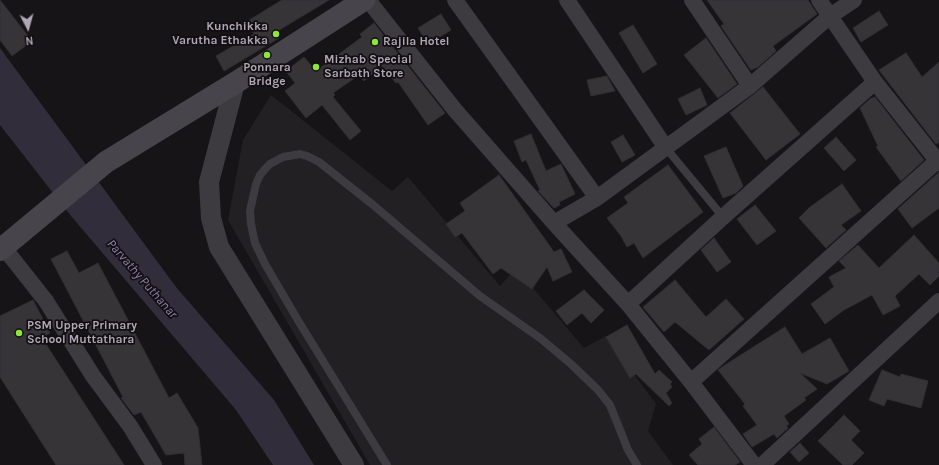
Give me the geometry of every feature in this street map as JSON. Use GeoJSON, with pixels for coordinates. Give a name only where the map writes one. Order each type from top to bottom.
{"type":"FeatureCollection","features":[{"type":"Feature","properties":{"kind":"main road"},"geometry":{"type":"LineString","coordinates":[[2,249],[106,162],[235,83],[364,0]]}},
{"type":"Feature","properties":{"kind":"street"},"geometry":{"type":"LineString","coordinates":[[368,0],[455,110],[554,223],[628,304],[691,382],[754,465]]}},
{"type":"Feature","properties":{"kind":"street"},"geometry":{"type":"LineString","coordinates":[[455,0],[597,198]]}},
{"type":"Feature","properties":{"kind":"street"},"geometry":{"type":"LineString","coordinates":[[566,0],[666,148]]}},
{"type":"Feature","properties":{"kind":"street"},"geometry":{"type":"LineString","coordinates":[[692,0],[750,86]]}},
{"type":"Feature","properties":{"kind":"street"},"geometry":{"type":"LineString","coordinates":[[691,382],[938,162],[875,82],[819,0]]}},
{"type":"Feature","properties":{"kind":"street"},"geometry":{"type":"LineString","coordinates":[[554,223],[597,198],[750,86],[830,16],[854,0]]}},
{"type":"Feature","properties":{"kind":"street"},"geometry":{"type":"LineString","coordinates":[[628,304],[723,217],[875,82]]}},
{"type":"Feature","properties":{"kind":"street"},"geometry":{"type":"LineString","coordinates":[[235,83],[209,182],[211,218],[219,246],[354,465]]}},
{"type":"Feature","properties":{"kind":"street"},"geometry":{"type":"LineString","coordinates":[[2,249],[46,302],[93,376],[130,426],[154,465]]}},
{"type":"Feature","properties":{"kind":"street"},"geometry":{"type":"LineString","coordinates":[[762,465],[932,318],[939,301]]}},
{"type":"Feature","properties":{"kind":"lane"},"geometry":{"type":"LineString","coordinates":[[666,148],[723,217]]}},
{"type":"Feature","properties":{"kind":"lane"},"geometry":{"type":"LineString","coordinates":[[387,465],[265,264],[255,243],[250,211],[256,184],[260,175],[266,168],[283,157],[300,154],[319,162],[372,204],[480,296],[540,338],[570,364],[598,390],[610,404],[628,450],[637,465]]}},
{"type":"Feature","properties":{"kind":"shaded area"},"geometry":{"type":"Polygon","coordinates":[[[271,95],[392,191],[408,177],[500,286],[516,268],[584,348],[606,336],[656,404],[648,431],[673,465],[370,465],[228,220],[243,140],[271,95]]]}},
{"type":"Feature","properties":{"kind":"water","name":"Parvathy Puthanar"},"geometry":{"type":"Polygon","coordinates":[[[0,48],[176,287],[274,400],[314,465],[273,465],[236,410],[71,216],[0,125],[0,48]]]}},
{"type":"Feature","properties":{"kind":"building"},"geometry":{"type":"Polygon","coordinates":[[[0,0],[32,41],[12,56],[0,40],[0,0]]]}},
{"type":"Feature","properties":{"kind":"building"},"geometry":{"type":"Polygon","coordinates":[[[282,0],[329,0],[276,32],[279,38],[224,71],[216,56],[254,34],[246,22],[282,0]]]}},
{"type":"Feature","properties":{"kind":"building"},"geometry":{"type":"Polygon","coordinates":[[[707,0],[808,0],[817,14],[773,46],[776,51],[758,67],[751,70],[721,26],[724,24],[707,0]]]}},
{"type":"Feature","properties":{"kind":"building"},"geometry":{"type":"Polygon","coordinates":[[[879,11],[888,25],[861,42],[853,28],[879,11]]]}},
{"type":"Feature","properties":{"kind":"building"},"geometry":{"type":"Polygon","coordinates":[[[441,14],[451,30],[428,44],[418,28],[441,14]]]}},
{"type":"Feature","properties":{"kind":"building"},"geometry":{"type":"Polygon","coordinates":[[[374,23],[445,113],[428,125],[398,82],[396,83],[382,66],[364,81],[359,75],[333,93],[335,95],[333,97],[361,131],[350,140],[322,105],[306,118],[285,91],[295,83],[286,71],[304,57],[316,71],[362,37],[360,34],[374,23]]]}},
{"type":"Feature","properties":{"kind":"building"},"geometry":{"type":"Polygon","coordinates":[[[633,25],[657,64],[643,73],[619,33],[633,25]]]}},
{"type":"Feature","properties":{"kind":"building"},"geometry":{"type":"Polygon","coordinates":[[[706,38],[737,84],[718,98],[684,55],[706,38]]]}},
{"type":"Feature","properties":{"kind":"building"},"geometry":{"type":"Polygon","coordinates":[[[906,53],[922,77],[939,62],[939,142],[936,144],[879,70],[906,53]]]}},
{"type":"Feature","properties":{"kind":"building"},"geometry":{"type":"Polygon","coordinates":[[[607,76],[615,91],[591,96],[587,80],[607,76]]]}},
{"type":"Feature","properties":{"kind":"building"},"geometry":{"type":"Polygon","coordinates":[[[763,87],[800,134],[766,160],[730,113],[763,87]]]}},
{"type":"Feature","properties":{"kind":"building"},"geometry":{"type":"Polygon","coordinates":[[[700,88],[707,105],[686,115],[678,99],[700,88]]]}},
{"type":"Feature","properties":{"kind":"building"},"geometry":{"type":"Polygon","coordinates":[[[875,97],[924,160],[901,181],[876,147],[878,146],[860,108],[870,99],[875,97]]]}},
{"type":"Feature","properties":{"kind":"building"},"geometry":{"type":"Polygon","coordinates":[[[531,134],[546,171],[561,164],[575,194],[559,202],[560,205],[554,208],[538,191],[540,190],[526,160],[522,162],[514,141],[531,134]]]}},
{"type":"Feature","properties":{"kind":"building"},"geometry":{"type":"Polygon","coordinates":[[[623,135],[635,155],[622,162],[611,142],[623,135]]]}},
{"type":"Feature","properties":{"kind":"building"},"geometry":{"type":"Polygon","coordinates":[[[836,137],[856,160],[844,171],[824,148],[836,137]]]}},
{"type":"Feature","properties":{"kind":"building"},"geometry":{"type":"Polygon","coordinates":[[[726,147],[743,186],[736,193],[723,198],[704,156],[726,147]]]}},
{"type":"Feature","properties":{"kind":"building"},"geometry":{"type":"Polygon","coordinates":[[[668,165],[703,212],[643,258],[634,243],[627,247],[621,236],[607,218],[628,203],[624,197],[668,165]]]}},
{"type":"Feature","properties":{"kind":"building"},"geometry":{"type":"Polygon","coordinates":[[[939,172],[939,208],[912,228],[898,209],[939,172]]]}},
{"type":"Feature","properties":{"kind":"building"},"geometry":{"type":"Polygon","coordinates":[[[499,175],[554,252],[561,249],[572,272],[553,281],[547,267],[532,289],[501,268],[493,274],[462,233],[455,237],[446,224],[465,211],[460,203],[499,175]]]}},
{"type":"Feature","properties":{"kind":"building"},"geometry":{"type":"Polygon","coordinates":[[[842,184],[861,211],[841,225],[846,230],[826,248],[799,218],[810,207],[842,184]]]}},
{"type":"Feature","properties":{"kind":"building"},"geometry":{"type":"Polygon","coordinates":[[[755,205],[776,231],[757,245],[737,219],[755,205]]]}},
{"type":"Feature","properties":{"kind":"building"},"geometry":{"type":"Polygon","coordinates":[[[914,235],[939,263],[939,276],[930,285],[919,274],[895,296],[900,306],[883,315],[872,295],[844,310],[825,324],[811,304],[834,287],[829,277],[846,268],[839,261],[858,245],[879,268],[914,235]]]}},
{"type":"Feature","properties":{"kind":"building"},"geometry":{"type":"Polygon","coordinates":[[[714,238],[731,262],[717,272],[701,250],[714,238]]]}},
{"type":"Feature","properties":{"kind":"building"},"geometry":{"type":"Polygon","coordinates":[[[67,251],[79,273],[98,263],[169,398],[177,393],[198,428],[202,465],[185,465],[184,453],[166,455],[141,412],[134,415],[121,398],[123,397],[51,259],[67,251]]]}},
{"type":"Feature","properties":{"kind":"building"},"geometry":{"type":"Polygon","coordinates":[[[675,280],[706,317],[726,299],[744,319],[709,350],[675,322],[664,332],[643,307],[675,280]]]}},
{"type":"Feature","properties":{"kind":"building"},"geometry":{"type":"Polygon","coordinates":[[[584,290],[604,310],[591,323],[582,313],[567,325],[556,311],[584,290]]]}},
{"type":"Feature","properties":{"kind":"building","name":"PSM Upper Primary School Muttathara"},"geometry":{"type":"Polygon","coordinates":[[[33,300],[50,333],[42,338],[124,465],[56,465],[0,377],[0,316],[33,300]]]}},
{"type":"Feature","properties":{"kind":"building"},"geometry":{"type":"Polygon","coordinates":[[[627,325],[655,374],[659,370],[672,382],[670,384],[672,387],[666,393],[672,403],[669,406],[636,374],[630,378],[606,337],[627,325]]]}},
{"type":"Feature","properties":{"kind":"building"},"geometry":{"type":"Polygon","coordinates":[[[785,327],[802,354],[830,338],[849,371],[827,384],[800,373],[817,389],[804,398],[806,400],[784,416],[789,424],[786,426],[788,428],[777,438],[774,434],[752,447],[743,434],[757,425],[743,406],[745,404],[718,370],[785,327]]]}},
{"type":"Feature","properties":{"kind":"building"},"geometry":{"type":"Polygon","coordinates":[[[882,370],[900,377],[901,374],[928,381],[921,408],[887,399],[884,406],[869,400],[882,370]]]}},
{"type":"Feature","properties":{"kind":"building"},"geometry":{"type":"Polygon","coordinates":[[[844,415],[860,431],[851,440],[864,453],[852,465],[843,465],[818,441],[844,415]]]}},
{"type":"Feature","properties":{"kind":"building"},"geometry":{"type":"Polygon","coordinates":[[[714,427],[740,462],[735,465],[698,465],[689,455],[702,444],[699,439],[714,427]]]}},
{"type":"Feature","properties":{"kind":"building"},"geometry":{"type":"Polygon","coordinates":[[[800,443],[809,453],[799,462],[790,452],[800,443]]]}},
{"type":"Feature","properties":{"kind":"place","name":"Kunchikka Varutha Ethakka"},"geometry":{"type":"Point","coordinates":[276,34]}},
{"type":"Feature","properties":{"kind":"place","name":"Rajila Hotel"},"geometry":{"type":"Point","coordinates":[375,42]}},
{"type":"Feature","properties":{"kind":"place","name":"Ponnara Bridge"},"geometry":{"type":"Point","coordinates":[267,55]}},
{"type":"Feature","properties":{"kind":"place","name":"Mizhab Special Sarbath Store"},"geometry":{"type":"Point","coordinates":[316,67]}},
{"type":"Feature","properties":{"kind":"place","name":"PSM Upper Primary School Muttathara"},"geometry":{"type":"Point","coordinates":[19,333]}}]}
